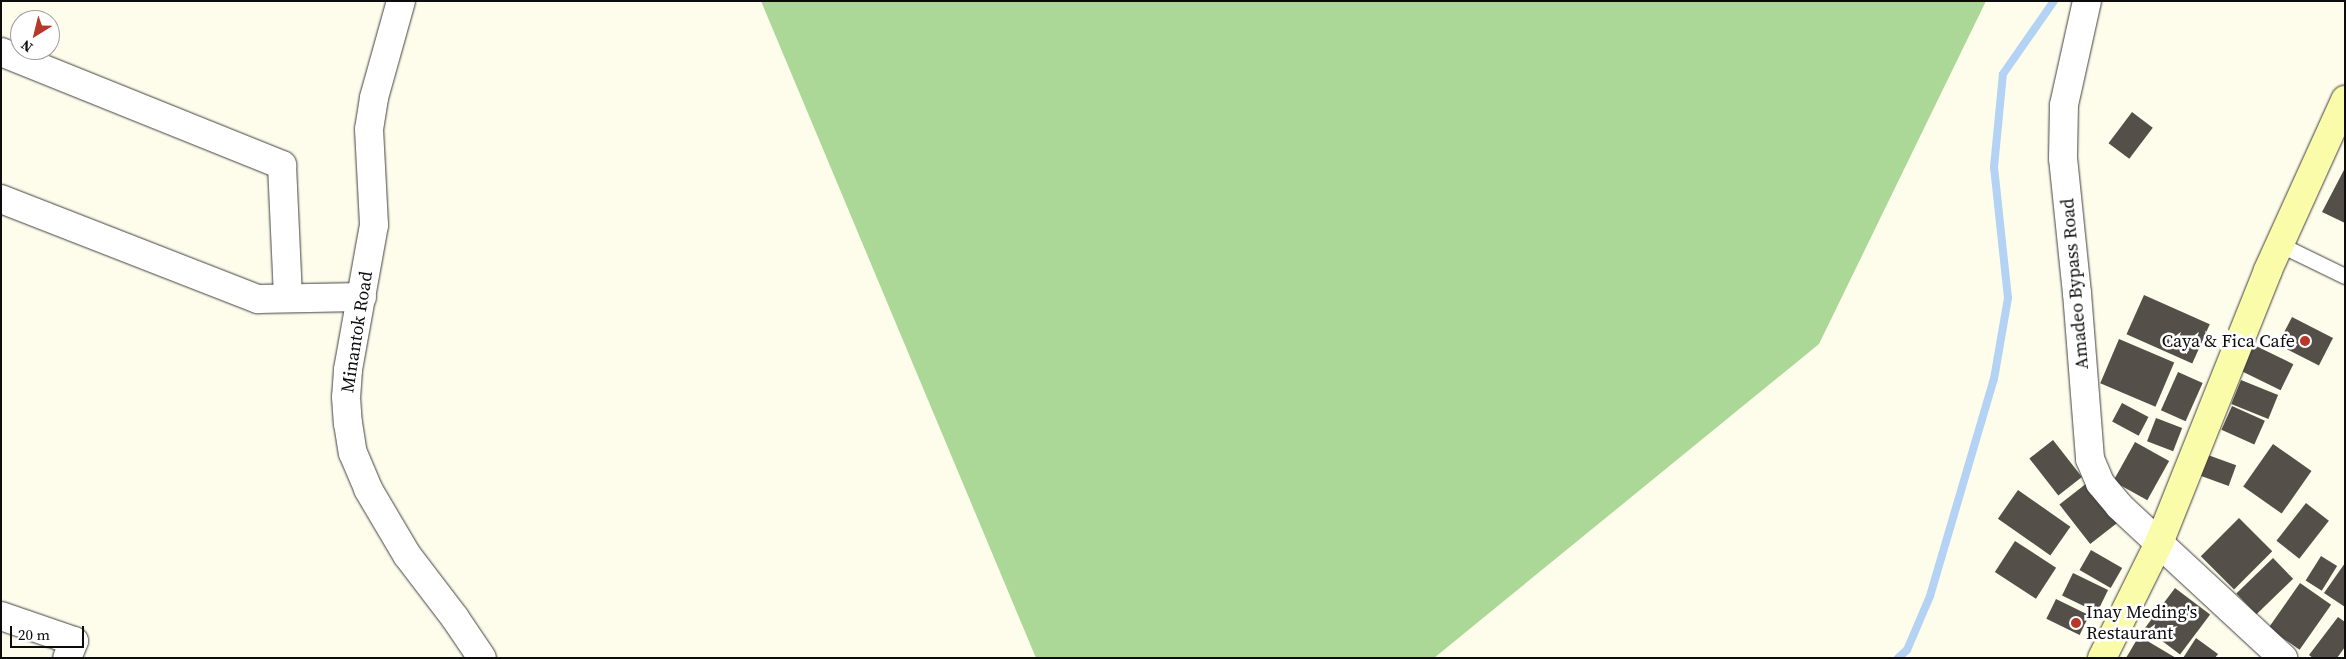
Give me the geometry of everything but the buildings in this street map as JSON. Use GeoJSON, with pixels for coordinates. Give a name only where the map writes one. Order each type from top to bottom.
{"type":"FeatureCollection","features":[{"type":"Feature","properties":{"kind":"main road"},"geometry":{"type":"LineString","coordinates":[[2102,658],[2159,543],[2279,244],[2345,100]]}},
{"type":"Feature","properties":{"kind":"street","name":"Minantok Road"},"geometry":{"type":"LineString","coordinates":[[401,1],[374,98],[369,129],[374,225],[348,370],[346,397],[353,453],[368,489],[407,555],[455,618],[482,658]]}},
{"type":"Feature","properties":{"kind":"street","name":"Amadeo Bypass Road"},"geometry":{"type":"LineString","coordinates":[[2085,6],[2064,106],[2063,158],[2078,293],[2090,459],[2100,483],[2119,506],[2283,658]]}},
{"type":"Feature","properties":{"kind":"street"},"geometry":{"type":"LineString","coordinates":[[1,52],[282,165],[288,298]]}},
{"type":"Feature","properties":{"kind":"street"},"geometry":{"type":"LineString","coordinates":[[1,199],[258,299],[362,297]]}},
{"type":"Feature","properties":{"kind":"street"},"geometry":{"type":"LineString","coordinates":[[1,616],[74,642],[68,658]]}},
{"type":"Feature","properties":{"kind":"lane"},"geometry":{"type":"LineString","coordinates":[[2279,244],[2345,276]]}},
{"type":"Feature","properties":{"kind":"green space"},"geometry":{"type":"Polygon","coordinates":[[[761,1],[1986,1],[1819,344],[1434,658],[1036,658],[761,1]]]}},
{"type":"Feature","properties":{"kind":"waterway"},"geometry":{"type":"LineString","coordinates":[[1898,658],[1907,650],[1930,596],[1994,379],[2008,298],[1994,167],[2003,74],[2054,1]]}},
{"type":"Feature","properties":{"kind":"place","name":"Caya & Fica Cafe"},"geometry":{"type":"Point","coordinates":[2305,341]}},
{"type":"Feature","properties":{"kind":"place","name":"Inay Meding's Restaurant"},"geometry":{"type":"Point","coordinates":[2076,623]}}]}
